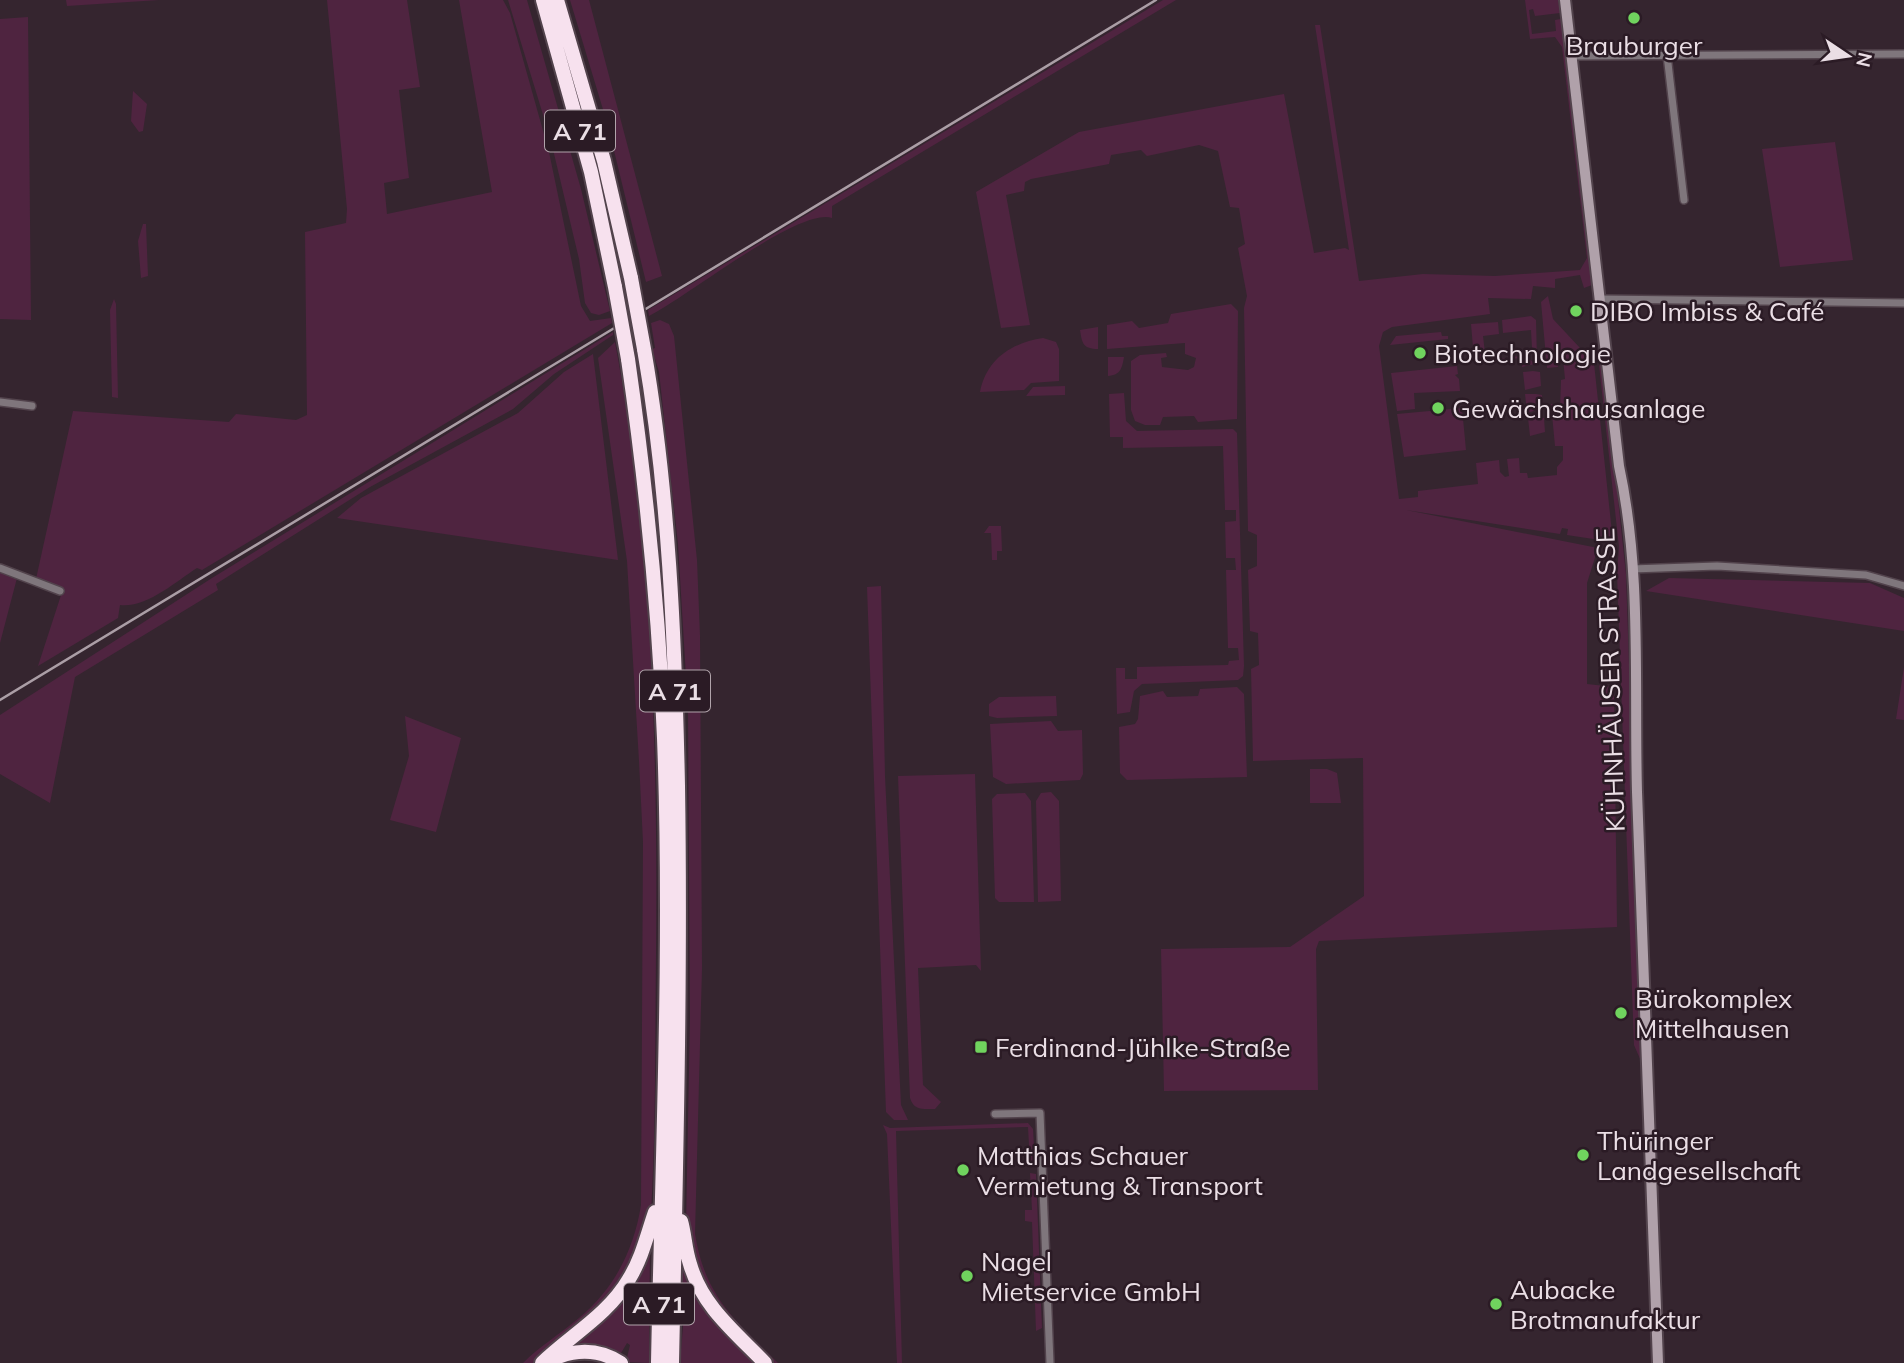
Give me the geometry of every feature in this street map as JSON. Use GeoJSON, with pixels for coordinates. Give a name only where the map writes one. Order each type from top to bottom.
{"type":"FeatureCollection","features":[{"type":"Feature","properties":{"kind":"highway","name":"A 71"},"geometry":{"type":"LineString","coordinates":[[543,0],[588,159],[615,287],[648,498],[664,741],[672,1363]]}},
{"type":"Feature","properties":{"kind":"highway","name":"A 71"},"geometry":{"type":"LineString","coordinates":[[557,0],[604,161],[631,278],[644,349],[673,620],[680,888],[668,1200],[658,1363]]}},
{"type":"Feature","properties":{"kind":"highway"},"geometry":{"type":"LineString","coordinates":[[543,1363],[592,1322],[621,1292],[668,1200]]}},
{"type":"Feature","properties":{"kind":"highway"},"geometry":{"type":"LineString","coordinates":[[668,1200],[690,1266],[702,1292],[716,1314],[765,1363]]}},
{"type":"Feature","properties":{"kind":"highway"},"geometry":{"type":"LineString","coordinates":[[543,1363],[563,1354],[586,1352],[607,1356],[621,1363]]}},
{"type":"Feature","properties":{"kind":"street","name":"KÜHNHÄUSER STRASSE"},"geometry":{"type":"LineString","coordinates":[[1564,0],[1619,466],[1626,497],[1632,569],[1658,1363]]}},
{"type":"Feature","properties":{"kind":"street"},"geometry":{"type":"LineString","coordinates":[[1571,56],[1904,54]]}},
{"type":"Feature","properties":{"kind":"street"},"geometry":{"type":"LineString","coordinates":[[1667,55],[1685,200]]}},
{"type":"Feature","properties":{"kind":"street"},"geometry":{"type":"LineString","coordinates":[[1600,299],[1904,303]]}},
{"type":"Feature","properties":{"kind":"street"},"geometry":{"type":"LineString","coordinates":[[0,402],[32,406]]}},
{"type":"Feature","properties":{"kind":"street"},"geometry":{"type":"LineString","coordinates":[[1632,569],[1717,566],[1856,575],[1904,586]]}},
{"type":"Feature","properties":{"kind":"street"},"geometry":{"type":"LineString","coordinates":[[0,568],[60,591]]}},
{"type":"Feature","properties":{"kind":"street"},"geometry":{"type":"LineString","coordinates":[[995,1114],[1040,1113],[1050,1363]]}},
{"type":"Feature","properties":{"kind":"shaded area"},"geometry":{"type":"Polygon","coordinates":[[[66,0],[159,0],[67,6],[66,0]]]}},
{"type":"Feature","properties":{"kind":"shaded area"},"geometry":{"type":"Polygon","coordinates":[[[327,0],[407,0],[420,87],[399,90],[409,178],[384,183],[387,214],[492,192],[459,0],[503,0],[510,13],[549,152],[581,306],[590,321],[611,318],[612,323],[202,570],[197,568],[150,598],[130,605],[120,605],[118,618],[38,666],[63,589],[36,579],[73,411],[229,422],[236,414],[296,420],[307,415],[305,232],[346,223],[347,209],[327,0]]]}},
{"type":"Feature","properties":{"kind":"shaded area"},"geometry":{"type":"Polygon","coordinates":[[[508,0],[527,0],[581,189],[610,311],[599,315],[591,313],[585,303],[579,259],[551,141],[508,0]]]}},
{"type":"Feature","properties":{"kind":"shaded area"},"geometry":{"type":"Polygon","coordinates":[[[570,0],[589,0],[662,276],[646,282],[608,126],[570,0]]]}},
{"type":"Feature","properties":{"kind":"shaded area"},"geometry":{"type":"Polygon","coordinates":[[[1163,0],[1176,0],[832,206],[832,218],[816,218],[794,226],[741,256],[649,316],[648,310],[1163,0]]]}},
{"type":"Feature","properties":{"kind":"shaded area"},"geometry":{"type":"Polygon","coordinates":[[[1525,0],[1558,0],[1560,13],[1535,16],[1533,9],[1529,10],[1532,34],[1556,31],[1555,20],[1561,19],[1592,285],[1584,288],[1580,275],[1555,279],[1555,288],[1533,286],[1531,299],[1488,298],[1490,314],[1392,327],[1383,332],[1379,346],[1399,499],[1418,497],[1418,491],[1478,484],[1476,463],[1499,460],[1500,472],[1505,477],[1509,476],[1507,459],[1519,458],[1520,473],[1527,473],[1528,478],[1557,475],[1557,467],[1563,460],[1563,446],[1555,446],[1551,404],[1554,404],[1555,412],[1560,411],[1561,380],[1565,379],[1563,358],[1557,359],[1558,367],[1547,368],[1541,302],[1548,296],[1553,319],[1594,363],[1613,542],[1567,535],[1568,529],[1562,528],[1560,534],[1406,510],[1598,548],[1587,583],[1587,684],[1614,687],[1617,927],[1319,941],[1316,949],[1318,1090],[1164,1091],[1161,949],[1290,947],[1364,896],[1363,758],[1253,761],[1251,669],[1259,665],[1258,633],[1250,631],[1248,570],[1257,566],[1257,535],[1248,531],[1244,308],[1247,296],[1238,248],[1245,244],[1239,208],[1230,207],[1218,151],[1199,145],[1147,156],[1141,150],[1111,155],[1109,164],[1031,179],[1025,182],[1024,191],[1006,195],[1030,325],[1001,328],[976,192],[1079,132],[1284,94],[1314,253],[1345,248],[1349,250],[1315,25],[1320,25],[1359,281],[1423,274],[1495,276],[1580,270],[1587,258],[1562,47],[1555,37],[1530,39],[1525,0]]]}},
{"type":"Feature","properties":{"kind":"shaded area"},"geometry":{"type":"Polygon","coordinates":[[[28,17],[31,320],[0,319],[0,19],[28,17]]]}},
{"type":"Feature","properties":{"kind":"shaded area"},"geometry":{"type":"Polygon","coordinates":[[[133,91],[147,104],[143,131],[139,132],[131,121],[133,91]]]}},
{"type":"Feature","properties":{"kind":"shaded area"},"geometry":{"type":"Polygon","coordinates":[[[1835,142],[1853,260],[1780,267],[1762,149],[1835,142]]]}},
{"type":"Feature","properties":{"kind":"shaded area"},"geometry":{"type":"Polygon","coordinates":[[[143,224],[146,224],[148,276],[141,278],[138,241],[143,224]]]}},
{"type":"Feature","properties":{"kind":"shaded area"},"geometry":{"type":"Polygon","coordinates":[[[114,299],[118,398],[112,397],[110,310],[114,299]]]}},
{"type":"Feature","properties":{"kind":"shaded area"},"geometry":{"type":"Polygon","coordinates":[[[1231,304],[1238,311],[1237,419],[1198,422],[1194,416],[1163,417],[1160,425],[1145,425],[1135,421],[1131,410],[1131,361],[1140,355],[1166,353],[1167,357],[1161,358],[1162,367],[1188,370],[1194,367],[1196,358],[1185,354],[1185,343],[1107,349],[1107,325],[1132,321],[1139,328],[1168,323],[1171,314],[1231,304]]]}},
{"type":"Feature","properties":{"kind":"shaded area"},"geometry":{"type":"Polygon","coordinates":[[[1531,316],[1536,320],[1537,359],[1532,348],[1531,330],[1503,333],[1502,320],[1531,316]]]}},
{"type":"Feature","properties":{"kind":"shaded area"},"geometry":{"type":"Polygon","coordinates":[[[660,320],[669,324],[674,336],[697,560],[700,636],[702,968],[695,1234],[706,1275],[714,1291],[735,1320],[778,1363],[770,1363],[743,1337],[701,1282],[686,1226],[690,1017],[688,710],[678,544],[659,372],[652,349],[655,348],[651,323],[660,320]]]}},
{"type":"Feature","properties":{"kind":"shaded area"},"geometry":{"type":"Polygon","coordinates":[[[1498,322],[1499,334],[1483,336],[1485,353],[1500,352],[1501,356],[1474,359],[1471,324],[1498,322]]]}},
{"type":"Feature","properties":{"kind":"shaded area"},"geometry":{"type":"Polygon","coordinates":[[[1098,327],[1098,349],[1093,349],[1083,342],[1080,330],[1098,327]]]}},
{"type":"Feature","properties":{"kind":"shaded area"},"geometry":{"type":"Polygon","coordinates":[[[613,332],[613,335],[554,374],[513,409],[370,487],[216,584],[218,590],[75,677],[50,803],[0,774],[0,715],[212,578],[613,332]]]}},
{"type":"Feature","properties":{"kind":"shaded area"},"geometry":{"type":"Polygon","coordinates":[[[1441,332],[1442,336],[1448,336],[1448,339],[1390,345],[1396,336],[1441,332]]]}},
{"type":"Feature","properties":{"kind":"shaded area"},"geometry":{"type":"Polygon","coordinates":[[[1043,338],[1056,342],[1059,349],[1059,381],[1031,383],[1024,390],[980,392],[988,370],[1002,354],[1021,344],[1043,338]]]}},
{"type":"Feature","properties":{"kind":"shaded area"},"geometry":{"type":"Polygon","coordinates":[[[615,342],[637,492],[645,569],[654,723],[656,955],[655,1117],[651,1214],[646,1234],[611,1298],[535,1363],[523,1363],[591,1307],[612,1281],[628,1253],[641,1205],[643,842],[639,761],[627,561],[598,358],[615,342]]]}},
{"type":"Feature","properties":{"kind":"shaded area"},"geometry":{"type":"Polygon","coordinates":[[[593,354],[618,560],[337,518],[361,498],[518,413],[564,372],[593,354]]]}},
{"type":"Feature","properties":{"kind":"shaded area"},"geometry":{"type":"Polygon","coordinates":[[[1525,355],[1535,364],[1522,367],[1521,358],[1475,363],[1525,355]]]}},
{"type":"Feature","properties":{"kind":"shaded area"},"geometry":{"type":"Polygon","coordinates":[[[1108,357],[1124,357],[1120,370],[1108,376],[1108,357]]]}},
{"type":"Feature","properties":{"kind":"shaded area"},"geometry":{"type":"Polygon","coordinates":[[[1599,365],[1604,369],[1626,574],[1644,1114],[1641,1061],[1634,1045],[1617,573],[1619,547],[1599,365]]]}},
{"type":"Feature","properties":{"kind":"shaded area"},"geometry":{"type":"Polygon","coordinates":[[[1457,366],[1458,374],[1455,375],[1459,379],[1460,391],[1414,393],[1415,409],[1397,411],[1391,373],[1457,366]]]}},
{"type":"Feature","properties":{"kind":"shaded area"},"geometry":{"type":"Polygon","coordinates":[[[1523,372],[1540,372],[1541,386],[1525,390],[1523,372]]]}},
{"type":"Feature","properties":{"kind":"shaded area"},"geometry":{"type":"Polygon","coordinates":[[[1065,386],[1065,395],[1026,396],[1033,387],[1065,386]]]}},
{"type":"Feature","properties":{"kind":"shaded area"},"geometry":{"type":"Polygon","coordinates":[[[1124,393],[1126,421],[1137,431],[1233,429],[1237,433],[1244,666],[1243,676],[1238,680],[1142,684],[1134,691],[1130,712],[1117,714],[1116,668],[1125,668],[1125,679],[1137,679],[1137,667],[1228,665],[1229,661],[1239,660],[1238,648],[1228,648],[1226,570],[1236,570],[1235,558],[1226,558],[1225,522],[1236,521],[1236,510],[1225,510],[1223,446],[1123,448],[1123,437],[1110,437],[1109,394],[1124,393]]]}},
{"type":"Feature","properties":{"kind":"shaded area"},"geometry":{"type":"Polygon","coordinates":[[[1525,394],[1542,395],[1543,408],[1527,413],[1525,394]]]}},
{"type":"Feature","properties":{"kind":"shaded area"},"geometry":{"type":"Polygon","coordinates":[[[1462,408],[1466,450],[1404,457],[1397,414],[1462,408]]]}},
{"type":"Feature","properties":{"kind":"shaded area"},"geometry":{"type":"Polygon","coordinates":[[[1528,418],[1544,418],[1545,432],[1530,436],[1528,418]]]}},
{"type":"Feature","properties":{"kind":"shaded area"},"geometry":{"type":"Polygon","coordinates":[[[989,526],[1001,526],[1002,551],[997,551],[997,560],[992,560],[991,533],[984,533],[989,526]]]}},
{"type":"Feature","properties":{"kind":"shaded area"},"geometry":{"type":"Polygon","coordinates":[[[0,571],[17,578],[0,643],[0,571]]]}},
{"type":"Feature","properties":{"kind":"shaded area"},"geometry":{"type":"Polygon","coordinates":[[[1669,578],[1870,583],[1904,598],[1904,631],[1646,591],[1669,578]]]}},
{"type":"Feature","properties":{"kind":"shaded area"},"geometry":{"type":"Polygon","coordinates":[[[881,586],[885,776],[901,1105],[908,1120],[894,1120],[886,1112],[867,587],[881,586]]]}},
{"type":"Feature","properties":{"kind":"shaded area"},"geometry":{"type":"Polygon","coordinates":[[[1904,667],[1904,720],[1896,719],[1904,667]]]}},
{"type":"Feature","properties":{"kind":"shaded area"},"geometry":{"type":"Polygon","coordinates":[[[1237,687],[1244,694],[1247,777],[1127,780],[1120,773],[1119,727],[1135,724],[1140,696],[1163,691],[1167,697],[1198,696],[1200,689],[1237,687]]]}},
{"type":"Feature","properties":{"kind":"shaded area"},"geometry":{"type":"Polygon","coordinates":[[[1056,696],[1057,716],[989,716],[989,704],[999,697],[1056,696]]]}},
{"type":"Feature","properties":{"kind":"shaded area"},"geometry":{"type":"Polygon","coordinates":[[[405,716],[461,738],[436,832],[390,820],[409,756],[405,716]]]}},
{"type":"Feature","properties":{"kind":"shaded area"},"geometry":{"type":"Polygon","coordinates":[[[1051,721],[1058,731],[1082,730],[1083,774],[1080,780],[1006,784],[993,777],[990,724],[1051,721]]]}},
{"type":"Feature","properties":{"kind":"shaded area"},"geometry":{"type":"Polygon","coordinates":[[[1310,769],[1327,769],[1337,773],[1341,803],[1310,803],[1310,769]]]}},
{"type":"Feature","properties":{"kind":"shaded area"},"geometry":{"type":"Polygon","coordinates":[[[975,774],[981,971],[976,965],[918,968],[923,1085],[941,1102],[935,1109],[923,1109],[914,1105],[910,1098],[898,776],[975,774]]]}},
{"type":"Feature","properties":{"kind":"shaded area"},"geometry":{"type":"Polygon","coordinates":[[[1051,792],[1059,801],[1061,901],[1038,902],[1036,801],[1041,793],[1051,792]]]}},
{"type":"Feature","properties":{"kind":"shaded area"},"geometry":{"type":"Polygon","coordinates":[[[1025,793],[1031,801],[1034,902],[999,902],[995,898],[992,799],[997,794],[1025,793]]]}},
{"type":"Feature","properties":{"kind":"shaded area"},"geometry":{"type":"Polygon","coordinates":[[[1028,1123],[1033,1129],[1035,1163],[1030,1164],[1028,1127],[896,1131],[902,1363],[897,1363],[887,1134],[883,1125],[890,1128],[1028,1123]]]}},
{"type":"Feature","properties":{"kind":"shaded area"},"geometry":{"type":"Polygon","coordinates":[[[1030,1173],[1036,1174],[1042,1328],[1036,1331],[1032,1222],[1025,1221],[1025,1210],[1032,1210],[1030,1173]]]}},
{"type":"Feature","properties":{"kind":"shaded area"},"geometry":{"type":"Polygon","coordinates":[[[650,1245],[649,1363],[626,1362],[630,1345],[627,1343],[621,1353],[615,1355],[563,1351],[650,1245]]]}},
{"type":"Feature","properties":{"kind":"shaded area"},"geometry":{"type":"Polygon","coordinates":[[[682,1255],[759,1363],[680,1363],[684,1314],[681,1314],[682,1255]]]}},
{"type":"Feature","properties":{"kind":"railway"},"geometry":{"type":"LineString","coordinates":[[0,700],[1156,0]]}},
{"type":"Feature","properties":{"kind":"place","name":"Brauburger"},"geometry":{"type":"Point","coordinates":[1634,18]}},
{"type":"Feature","properties":{"kind":"place","name":"DIBO Imbiss & Café"},"geometry":{"type":"Point","coordinates":[1576,311]}},
{"type":"Feature","properties":{"kind":"place","name":"Biotechnologie"},"geometry":{"type":"Point","coordinates":[1420,353]}},
{"type":"Feature","properties":{"kind":"place","name":"Gewächshausanlage"},"geometry":{"type":"Point","coordinates":[1438,408]}},
{"type":"Feature","properties":{"kind":"place","name":"Bürokomplex Mittelhausen"},"geometry":{"type":"Point","coordinates":[1621,1013]}},
{"type":"Feature","properties":{"kind":"place","name":"Ferdinand-Jühlke-Straße"},"geometry":{"type":"Point","coordinates":[981,1047]}},
{"type":"Feature","properties":{"kind":"place","name":"Thüringer Landgesellschaft"},"geometry":{"type":"Point","coordinates":[1583,1155]}},
{"type":"Feature","properties":{"kind":"place","name":"Matthias Schauer Vermietung & Transport"},"geometry":{"type":"Point","coordinates":[963,1170]}},
{"type":"Feature","properties":{"kind":"place","name":"Nagel Mietservice GmbH"},"geometry":{"type":"Point","coordinates":[967,1276]}},
{"type":"Feature","properties":{"kind":"place","name":"Aubacke Brotmanufaktur"},"geometry":{"type":"Point","coordinates":[1496,1304]}}]}
